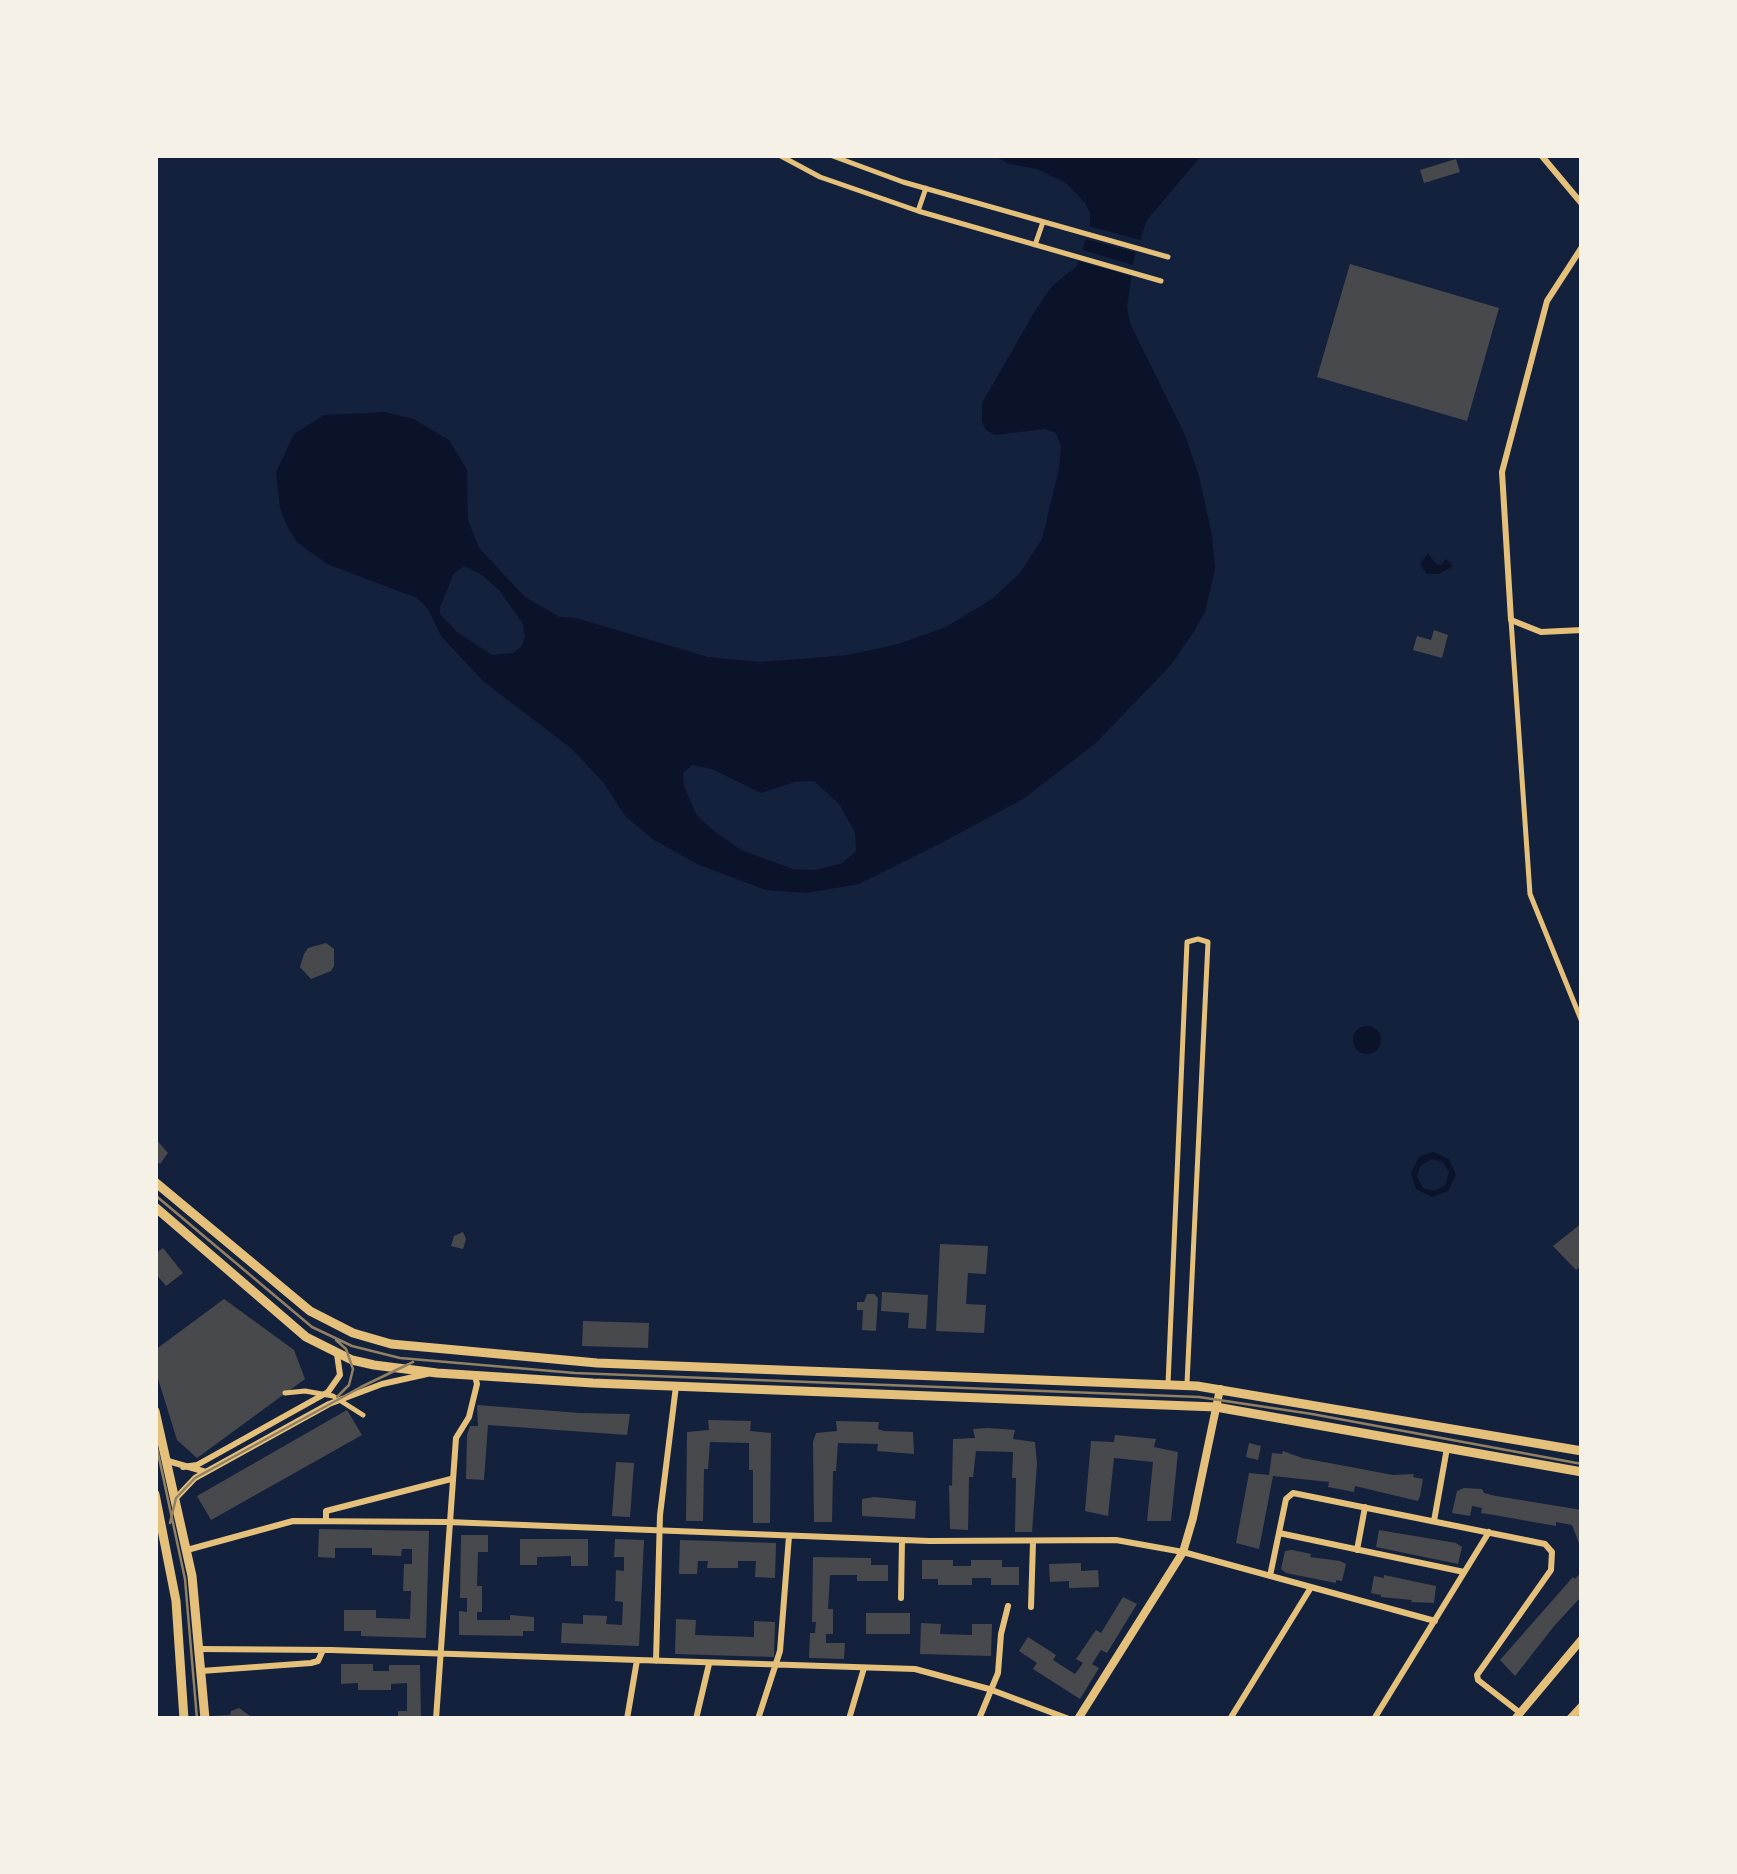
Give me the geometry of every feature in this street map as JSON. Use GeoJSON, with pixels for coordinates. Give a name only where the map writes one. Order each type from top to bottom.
{"type":"FeatureCollection","features":[{"type":"Feature","properties":{"kind":"main road"},"geometry":{"type":"LineString","coordinates":[[155,1182],[310,1311],[354,1333],[391,1344],[572,1361],[1187,1385],[1582,1451]]}},
{"type":"Feature","properties":{"kind":"main road"},"geometry":{"type":"LineString","coordinates":[[155,1207],[291,1325],[336,1353],[374,1365],[476,1376],[676,1386],[1216,1407],[1582,1472]]}},
{"type":"Feature","properties":{"kind":"main road"},"geometry":{"type":"LineString","coordinates":[[155,1411],[187,1550],[205,1719]]}},
{"type":"Feature","properties":{"kind":"main road"},"geometry":{"type":"LineString","coordinates":[[155,1494],[176,1601],[184,1719]]}},
{"type":"Feature","properties":{"kind":"street"},"geometry":{"type":"LineString","coordinates":[[780,155],[820,177],[918,211],[1161,280]]}},
{"type":"Feature","properties":{"kind":"street"},"geometry":{"type":"LineString","coordinates":[[830,155],[926,188],[1168,256]]}},
{"type":"Feature","properties":{"kind":"street"},"geometry":{"type":"LineString","coordinates":[[1541,155],[1582,204]]}},
{"type":"Feature","properties":{"kind":"street"},"geometry":{"type":"LineString","coordinates":[[918,211],[926,188]]}},
{"type":"Feature","properties":{"kind":"street"},"geometry":{"type":"LineString","coordinates":[[1036,245],[1046,223]]}},
{"type":"Feature","properties":{"kind":"street"},"geometry":{"type":"LineString","coordinates":[[1582,247],[1547,301],[1503,462],[1530,894],[1582,1022]]}},
{"type":"Feature","properties":{"kind":"street"},"geometry":{"type":"LineString","coordinates":[[1511,620],[1541,632],[1582,630]]}},
{"type":"Feature","properties":{"kind":"street"},"geometry":{"type":"LineString","coordinates":[[1168,1384],[1187,942],[1198,938],[1208,942],[1187,1385]]}},
{"type":"Feature","properties":{"kind":"street"},"geometry":{"type":"LineString","coordinates":[[182,1467],[197,1465],[328,1392],[340,1374],[336,1353]]}},
{"type":"Feature","properties":{"kind":"street"},"geometry":{"type":"LineString","coordinates":[[176,1498],[188,1484],[207,1472],[329,1404],[395,1380],[437,1373]]}},
{"type":"Feature","properties":{"kind":"street"},"geometry":{"type":"LineString","coordinates":[[436,1719],[451,1479],[456,1438],[469,1418],[476,1376]]}},
{"type":"Feature","properties":{"kind":"street"},"geometry":{"type":"LineString","coordinates":[[656,1662],[660,1531],[676,1386]]}},
{"type":"Feature","properties":{"kind":"street"},"geometry":{"type":"LineString","coordinates":[[1078,1719],[1183,1552],[1220,1389]]}},
{"type":"Feature","properties":{"kind":"street"},"geometry":{"type":"LineString","coordinates":[[285,1393],[305,1391],[332,1396],[363,1415]]}},
{"type":"Feature","properties":{"kind":"street"},"geometry":{"type":"LineString","coordinates":[[1434,1521],[1448,1447]]}},
{"type":"Feature","properties":{"kind":"street"},"geometry":{"type":"LineString","coordinates":[[168,1460],[207,1472]]}},
{"type":"Feature","properties":{"kind":"street"},"geometry":{"type":"LineString","coordinates":[[326,1521],[326,1511],[451,1479]]}},
{"type":"Feature","properties":{"kind":"street"},"geometry":{"type":"LineString","coordinates":[[1270,1576],[1289,1495],[1540,1542],[1552,1552],[1550,1570],[1477,1675],[1517,1716],[1530,1719]]}},
{"type":"Feature","properties":{"kind":"street"},"geometry":{"type":"LineString","coordinates":[[1358,1550],[1365,1507]]}},
{"type":"Feature","properties":{"kind":"street"},"geometry":{"type":"LineString","coordinates":[[187,1550],[293,1520],[448,1522],[902,1540],[1116,1540],[1183,1552],[1434,1621]]}},
{"type":"Feature","properties":{"kind":"street"},"geometry":{"type":"LineString","coordinates":[[1374,1719],[1489,1532]]}},
{"type":"Feature","properties":{"kind":"street"},"geometry":{"type":"LineString","coordinates":[[1279,1534],[1464,1572]]}},
{"type":"Feature","properties":{"kind":"street"},"geometry":{"type":"LineString","coordinates":[[758,1719],[780,1651],[789,1536]]}},
{"type":"Feature","properties":{"kind":"street"},"geometry":{"type":"LineString","coordinates":[[901,1598],[902,1540]]}},
{"type":"Feature","properties":{"kind":"street"},"geometry":{"type":"LineString","coordinates":[[1031,1607],[1033,1542]]}},
{"type":"Feature","properties":{"kind":"street"},"geometry":{"type":"LineString","coordinates":[[1230,1719],[1310,1588]]}},
{"type":"Feature","properties":{"kind":"street"},"geometry":{"type":"LineString","coordinates":[[979,1719],[998,1672],[1008,1606]]}},
{"type":"Feature","properties":{"kind":"street"},"geometry":{"type":"LineString","coordinates":[[1517,1716],[1582,1638]]}},
{"type":"Feature","properties":{"kind":"street"},"geometry":{"type":"LineString","coordinates":[[200,1649],[931,1672],[989,1688],[1068,1719]]}},
{"type":"Feature","properties":{"kind":"street"},"geometry":{"type":"LineString","coordinates":[[202,1671],[312,1664],[322,1650]]}},
{"type":"Feature","properties":{"kind":"street"},"geometry":{"type":"LineString","coordinates":[[627,1719],[637,1660]]}},
{"type":"Feature","properties":{"kind":"street"},"geometry":{"type":"LineString","coordinates":[[696,1719],[709,1664]]}},
{"type":"Feature","properties":{"kind":"street"},"geometry":{"type":"LineString","coordinates":[[850,1719],[864,1668]]}},
{"type":"Feature","properties":{"kind":"street"},"geometry":{"type":"LineString","coordinates":[[1570,1719],[1582,1706]]}},
{"type":"Feature","properties":{"kind":"water"},"geometry":{"type":"Polygon","coordinates":[[[992,155],[1202,155],[1147,220],[1134,259],[1127,307],[1130,323],[1185,435],[1199,476],[1215,569],[1205,612],[1193,633],[1170,666],[1096,743],[1023,799],[943,842],[859,884],[807,893],[766,890],[699,865],[654,840],[625,816],[604,783],[572,749],[483,681],[441,636],[428,609],[417,598],[327,564],[297,542],[287,526],[280,508],[276,472],[294,434],[324,415],[385,412],[414,419],[449,440],[467,470],[468,520],[479,548],[525,597],[560,617],[576,618],[708,657],[760,662],[848,655],[898,644],[946,627],[992,599],[1020,573],[1042,539],[1059,469],[1061,447],[1056,433],[1045,429],[995,435],[982,422],[982,403],[1052,286],[1077,266],[1090,226],[1090,213],[1066,183],[1037,169],[1010,164],[992,155]],[[464,566],[454,573],[440,614],[457,632],[492,655],[513,653],[522,646],[523,624],[499,590],[464,566]],[[692,765],[683,773],[684,786],[696,814],[741,850],[793,869],[816,870],[842,863],[856,851],[855,832],[839,804],[814,781],[795,782],[761,793],[712,769],[692,765]]]}},
{"type":"Feature","properties":{"kind":"water"},"geometry":{"type":"Polygon","coordinates":[[[1428,553],[1436,564],[1441,565],[1446,559],[1453,566],[1439,574],[1427,574],[1420,564],[1428,553]]]}},
{"type":"Feature","properties":{"kind":"water"},"geometry":{"type":"Polygon","coordinates":[[[1367,1026],[1377,1030],[1381,1040],[1377,1050],[1367,1054],[1357,1050],[1353,1040],[1357,1030],[1367,1026]]]}},
{"type":"Feature","properties":{"kind":"water"},"geometry":{"type":"Polygon","coordinates":[[[1433,1152],[1449,1159],[1456,1175],[1448,1191],[1432,1197],[1416,1189],[1411,1173],[1419,1157],[1433,1152]],[[1432,1159],[1420,1166],[1417,1177],[1423,1188],[1434,1191],[1445,1186],[1449,1172],[1443,1162],[1432,1159]]]}},
{"type":"Feature","properties":{"kind":"pier"},"geometry":{"type":"Polygon","coordinates":[[[1085,225],[1144,241],[1141,254],[1082,238],[1085,225]]]}},
{"type":"Feature","properties":{"kind":"pier"},"geometry":{"type":"Polygon","coordinates":[[[1079,249],[1137,266],[1135,277],[1074,260],[1079,249]]]}},
{"type":"Feature","properties":{"kind":"building"},"geometry":{"type":"Polygon","coordinates":[[[1456,159],[1460,172],[1424,183],[1420,170],[1456,159]]]}},
{"type":"Feature","properties":{"kind":"building"},"geometry":{"type":"Polygon","coordinates":[[[1350,264],[1499,308],[1467,421],[1317,377],[1350,264]]]}},
{"type":"Feature","properties":{"kind":"building"},"geometry":{"type":"Polygon","coordinates":[[[1434,630],[1448,635],[1442,658],[1413,650],[1417,636],[1431,640],[1434,630]]]}},
{"type":"Feature","properties":{"kind":"building"},"geometry":{"type":"Polygon","coordinates":[[[326,943],[334,949],[334,966],[311,979],[300,967],[304,954],[308,948],[326,943]]]}},
{"type":"Feature","properties":{"kind":"building"},"geometry":{"type":"Polygon","coordinates":[[[155,1138],[168,1153],[160,1164],[155,1160],[155,1138]]]}},
{"type":"Feature","properties":{"kind":"building"},"geometry":{"type":"Polygon","coordinates":[[[1582,1223],[1582,1265],[1576,1270],[1553,1246],[1582,1223]]]}},
{"type":"Feature","properties":{"kind":"building"},"geometry":{"type":"Polygon","coordinates":[[[463,1232],[463,1249],[451,1246],[454,1236],[463,1232]]]}},
{"type":"Feature","properties":{"kind":"building"},"geometry":{"type":"Polygon","coordinates":[[[940,1244],[988,1246],[986,1274],[968,1273],[966,1304],[986,1305],[984,1333],[936,1331],[940,1244]]]}},
{"type":"Feature","properties":{"kind":"building"},"geometry":{"type":"Polygon","coordinates":[[[163,1248],[183,1273],[166,1286],[155,1273],[155,1254],[163,1248]]]}},
{"type":"Feature","properties":{"kind":"building"},"geometry":{"type":"Polygon","coordinates":[[[882,1292],[928,1295],[926,1329],[908,1328],[909,1313],[881,1311],[882,1292]]]}},
{"type":"Feature","properties":{"kind":"building"},"geometry":{"type":"Polygon","coordinates":[[[867,1294],[878,1298],[876,1331],[862,1330],[863,1310],[857,1310],[857,1302],[864,1302],[867,1294]]]}},
{"type":"Feature","properties":{"kind":"building"},"geometry":{"type":"Polygon","coordinates":[[[224,1299],[294,1350],[305,1379],[197,1458],[177,1440],[155,1369],[155,1350],[224,1299]]]}},
{"type":"Feature","properties":{"kind":"building"},"geometry":{"type":"Polygon","coordinates":[[[583,1321],[649,1323],[648,1348],[582,1346],[583,1321]]]}},
{"type":"Feature","properties":{"kind":"building"},"geometry":{"type":"Polygon","coordinates":[[[477,1405],[630,1414],[627,1435],[488,1425],[484,1480],[466,1479],[467,1435],[470,1426],[478,1426],[477,1405]]]}},
{"type":"Feature","properties":{"kind":"building"},"geometry":{"type":"Polygon","coordinates":[[[347,1410],[362,1435],[211,1520],[197,1496],[347,1410]]]}},
{"type":"Feature","properties":{"kind":"building"},"geometry":{"type":"Polygon","coordinates":[[[708,1420],[751,1421],[750,1431],[771,1433],[770,1523],[753,1523],[749,1443],[710,1442],[708,1469],[704,1469],[703,1521],[686,1521],[687,1432],[709,1430],[708,1420]]]}},
{"type":"Feature","properties":{"kind":"building"},"geometry":{"type":"Polygon","coordinates":[[[836,1421],[879,1422],[878,1429],[884,1431],[913,1432],[914,1454],[877,1451],[878,1444],[838,1443],[832,1522],[814,1522],[813,1442],[816,1433],[837,1431],[836,1421]]]}},
{"type":"Feature","properties":{"kind":"building"},"geometry":{"type":"Polygon","coordinates":[[[973,1429],[1015,1430],[1013,1439],[1035,1442],[1032,1532],[1015,1532],[1013,1452],[976,1451],[973,1477],[969,1477],[968,1530],[950,1529],[953,1439],[975,1438],[973,1429]]]}},
{"type":"Feature","properties":{"kind":"building"},"geometry":{"type":"Polygon","coordinates":[[[1115,1435],[1156,1439],[1154,1447],[1178,1452],[1171,1521],[1147,1521],[1153,1462],[1114,1458],[1108,1516],[1085,1511],[1091,1441],[1114,1442],[1115,1435]]]}},
{"type":"Feature","properties":{"kind":"building"},"geometry":{"type":"Polygon","coordinates":[[[1249,1443],[1261,1446],[1258,1460],[1246,1457],[1249,1443]]]}},
{"type":"Feature","properties":{"kind":"building"},"geometry":{"type":"Polygon","coordinates":[[[1283,1451],[1393,1475],[1414,1474],[1413,1477],[1423,1479],[1420,1496],[1418,1501],[1355,1486],[1354,1492],[1328,1487],[1329,1482],[1273,1476],[1259,1549],[1236,1543],[1249,1473],[1269,1475],[1272,1453],[1283,1451]]]}},
{"type":"Feature","properties":{"kind":"building"},"geometry":{"type":"Polygon","coordinates":[[[616,1462],[634,1463],[630,1517],[612,1516],[616,1462]]]}},
{"type":"Feature","properties":{"kind":"building"},"geometry":{"type":"Polygon","coordinates":[[[1464,1488],[1582,1510],[1582,1551],[1572,1525],[1556,1522],[1556,1526],[1481,1513],[1482,1508],[1472,1506],[1470,1516],[1452,1513],[1457,1491],[1464,1488]]]}},
{"type":"Feature","properties":{"kind":"building"},"geometry":{"type":"Polygon","coordinates":[[[862,1499],[916,1501],[915,1519],[862,1516],[862,1499]]]}},
{"type":"Feature","properties":{"kind":"building"},"geometry":{"type":"Polygon","coordinates":[[[319,1529],[429,1531],[426,1638],[361,1636],[361,1631],[344,1631],[344,1610],[376,1610],[376,1618],[410,1619],[411,1591],[403,1591],[404,1564],[412,1564],[412,1549],[402,1549],[401,1556],[372,1555],[372,1548],[335,1548],[335,1558],[318,1557],[319,1529]]]}},
{"type":"Feature","properties":{"kind":"building"},"geometry":{"type":"Polygon","coordinates":[[[1379,1530],[1456,1543],[1462,1547],[1458,1564],[1376,1547],[1379,1530]]]}},
{"type":"Feature","properties":{"kind":"building"},"geometry":{"type":"Polygon","coordinates":[[[461,1535],[488,1535],[488,1552],[478,1552],[477,1586],[482,1586],[482,1612],[477,1612],[477,1620],[510,1620],[510,1615],[534,1617],[534,1631],[523,1631],[523,1636],[459,1635],[459,1611],[467,1612],[467,1598],[460,1598],[461,1535]]]}},
{"type":"Feature","properties":{"kind":"building"},"geometry":{"type":"Polygon","coordinates":[[[520,1539],[588,1539],[588,1566],[571,1566],[571,1556],[537,1557],[537,1565],[520,1565],[520,1539]]]}},
{"type":"Feature","properties":{"kind":"building"},"geometry":{"type":"Polygon","coordinates":[[[615,1539],[644,1540],[639,1646],[561,1643],[562,1623],[583,1624],[583,1615],[607,1616],[606,1624],[622,1625],[623,1602],[615,1601],[616,1570],[624,1571],[624,1557],[614,1557],[615,1539]]]}},
{"type":"Feature","properties":{"kind":"building"},"geometry":{"type":"Polygon","coordinates":[[[680,1540],[776,1543],[775,1578],[755,1577],[756,1561],[738,1561],[738,1568],[707,1568],[708,1561],[698,1561],[697,1574],[679,1574],[680,1540]]]}},
{"type":"Feature","properties":{"kind":"building"},"geometry":{"type":"Polygon","coordinates":[[[1285,1551],[1346,1564],[1342,1581],[1286,1573],[1281,1569],[1285,1551]]]}},
{"type":"Feature","properties":{"kind":"building"},"geometry":{"type":"Polygon","coordinates":[[[813,1557],[871,1558],[871,1565],[888,1565],[888,1581],[857,1581],[857,1575],[830,1575],[828,1609],[833,1609],[833,1634],[826,1634],[826,1643],[845,1643],[844,1659],[809,1658],[810,1633],[815,1633],[816,1622],[812,1622],[813,1557]]]}},
{"type":"Feature","properties":{"kind":"building"},"geometry":{"type":"Polygon","coordinates":[[[922,1560],[953,1560],[953,1566],[971,1566],[971,1560],[1002,1560],[1002,1567],[1019,1567],[1019,1585],[991,1585],[991,1578],[972,1578],[972,1585],[938,1585],[938,1579],[922,1579],[922,1560]]]}},
{"type":"Feature","properties":{"kind":"building"},"geometry":{"type":"Polygon","coordinates":[[[1081,1563],[1081,1571],[1098,1570],[1099,1587],[1069,1588],[1069,1581],[1050,1582],[1049,1564],[1081,1563]]]}},
{"type":"Feature","properties":{"kind":"building"},"geometry":{"type":"Polygon","coordinates":[[[1582,1571],[1582,1600],[1555,1625],[1515,1676],[1500,1660],[1582,1571]]]}},
{"type":"Feature","properties":{"kind":"building"},"geometry":{"type":"Polygon","coordinates":[[[1374,1576],[1436,1586],[1434,1603],[1371,1593],[1374,1576]]]}},
{"type":"Feature","properties":{"kind":"building"},"geometry":{"type":"Polygon","coordinates":[[[1123,1597],[1137,1604],[1107,1653],[1101,1650],[1092,1664],[1099,1668],[1080,1699],[1033,1669],[1037,1663],[1019,1651],[1028,1637],[1056,1655],[1053,1660],[1075,1674],[1083,1663],[1076,1659],[1096,1630],[1101,1633],[1123,1597]]]}},
{"type":"Feature","properties":{"kind":"building"},"geometry":{"type":"Polygon","coordinates":[[[866,1613],[910,1613],[910,1634],[866,1634],[866,1613]]]}},
{"type":"Feature","properties":{"kind":"building"},"geometry":{"type":"Polygon","coordinates":[[[676,1619],[696,1620],[695,1635],[754,1637],[754,1621],[775,1622],[774,1657],[675,1654],[676,1619]]]}},
{"type":"Feature","properties":{"kind":"building"},"geometry":{"type":"Polygon","coordinates":[[[921,1623],[941,1624],[940,1634],[972,1635],[972,1624],[992,1624],[991,1656],[920,1654],[921,1623]]]}},
{"type":"Feature","properties":{"kind":"building"},"geometry":{"type":"Polygon","coordinates":[[[341,1664],[373,1664],[373,1671],[389,1671],[389,1665],[420,1665],[421,1719],[398,1719],[398,1711],[407,1711],[407,1683],[391,1684],[391,1690],[358,1690],[358,1683],[341,1684],[341,1664]]]}},
{"type":"Feature","properties":{"kind":"building"},"geometry":{"type":"Polygon","coordinates":[[[239,1708],[254,1719],[211,1719],[230,1715],[239,1708]]]}},
{"type":"Feature","properties":{"kind":"tram line"},"geometry":{"type":"LineString","coordinates":[[155,1195],[312,1327],[352,1346],[400,1358],[575,1373],[1199,1397],[1582,1464]]}},
{"type":"Feature","properties":{"kind":"tram line"},"geometry":{"type":"LineString","coordinates":[[336,1340],[346,1349],[353,1369],[349,1385],[337,1397]]}},
{"type":"Feature","properties":{"kind":"tram line"},"geometry":{"type":"LineString","coordinates":[[170,1523],[176,1498],[195,1478],[413,1362]]}},
{"type":"Feature","properties":{"kind":"tram line"},"geometry":{"type":"LineString","coordinates":[[155,1439],[185,1579],[197,1719]]}}]}
